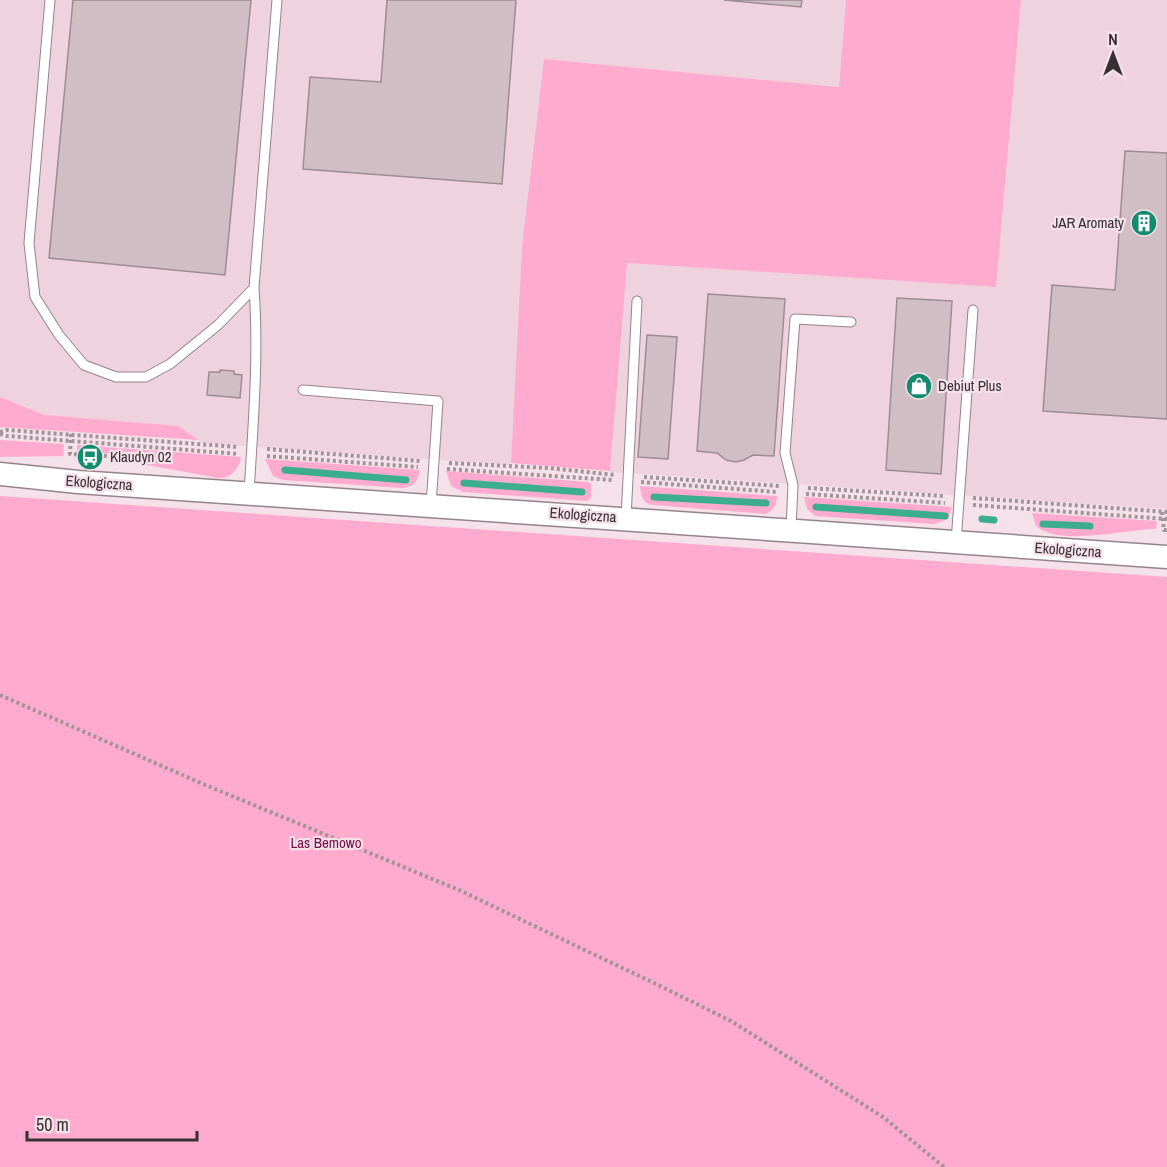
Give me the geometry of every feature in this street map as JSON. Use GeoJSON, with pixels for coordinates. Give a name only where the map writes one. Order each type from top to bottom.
{"type":"FeatureCollection","features":[{"type":"Feature","properties":{"kind":"street","name":"Ekologiczna"},"geometry":{"type":"LineString","coordinates":[[0,474],[78,482],[1167,557]]}},
{"type":"Feature","properties":{"kind":"lane"},"geometry":{"type":"LineString","coordinates":[[50,0],[29,243],[35,297],[59,335],[84,365],[116,377],[146,377],[170,364],[218,326],[254,288]]}},
{"type":"Feature","properties":{"kind":"lane"},"geometry":{"type":"LineString","coordinates":[[249,493],[257,333],[254,288],[277,0]]}},
{"type":"Feature","properties":{"kind":"lane"},"geometry":{"type":"LineString","coordinates":[[626,518],[637,301]]}},
{"type":"Feature","properties":{"kind":"lane"},"geometry":{"type":"LineString","coordinates":[[956,542],[973,310]]}},
{"type":"Feature","properties":{"kind":"lane"},"geometry":{"type":"LineString","coordinates":[[790,531],[793,490],[785,453],[795,319],[851,322]]}},
{"type":"Feature","properties":{"kind":"lane"},"geometry":{"type":"LineString","coordinates":[[303,390],[438,401],[431,506]]}},
{"type":"Feature","properties":{"kind":"path"},"geometry":{"type":"LineString","coordinates":[[0,433],[7,430],[252,452]]}},
{"type":"Feature","properties":{"kind":"path"},"geometry":{"type":"LineString","coordinates":[[0,433],[7,436],[71,441],[628,479],[1165,512],[1164,530],[1167,530]]}},
{"type":"Feature","properties":{"kind":"path"},"geometry":{"type":"LineString","coordinates":[[71,435],[70,454],[130,457]]}},
{"type":"Feature","properties":{"kind":"path"},"geometry":{"type":"LineString","coordinates":[[433,465],[549,468],[628,479]]}},
{"type":"Feature","properties":{"kind":"path"},"geometry":{"type":"LineString","coordinates":[[960,501],[1165,519]]}},
{"type":"Feature","properties":{"kind":"path"},"geometry":{"type":"LineString","coordinates":[[0,695],[203,784],[459,890],[678,994],[731,1021],[883,1117],[944,1167]]}},
{"type":"Feature","properties":{"kind":"shaded area"},"geometry":{"type":"Polygon","coordinates":[[[0,0],[846,0],[839,87],[544,59],[522,246],[511,465],[203,443],[178,426],[45,415],[0,397],[0,0]]]}},
{"type":"Feature","properties":{"kind":"shaded area"},"geometry":{"type":"Polygon","coordinates":[[[1021,0],[1167,0],[1167,509],[610,472],[626,263],[996,287],[1021,0]]]}},
{"type":"Feature","properties":{"kind":"green space"},"geometry":{"type":"Polygon","coordinates":[[[846,0],[1021,0],[996,287],[627,263],[610,471],[511,463],[522,246],[544,59],[839,87],[846,0]]]}},
{"type":"Feature","properties":{"kind":"green space"},"geometry":{"type":"Polygon","coordinates":[[[0,397],[45,415],[178,426],[199,440],[0,427],[0,397]]]}},
{"type":"Feature","properties":{"kind":"green space"},"geometry":{"type":"Polygon","coordinates":[[[0,440],[64,444],[63,456],[0,457],[0,440]]]}},
{"type":"Feature","properties":{"kind":"green space"},"geometry":{"type":"Polygon","coordinates":[[[77,445],[241,457],[234,472],[227,477],[218,478],[130,462],[130,455],[77,451],[77,445]]]}},
{"type":"Feature","properties":{"kind":"green space"},"geometry":{"type":"Polygon","coordinates":[[[265,459],[420,470],[415,483],[402,488],[283,480],[273,476],[265,459]]]}},
{"type":"Feature","properties":{"kind":"green space"},"geometry":{"type":"Polygon","coordinates":[[[446,471],[588,482],[591,484],[591,497],[587,501],[463,492],[451,486],[446,471]]]}},
{"type":"Feature","properties":{"kind":"green space"},"geometry":{"type":"Polygon","coordinates":[[[640,486],[777,496],[777,499],[773,509],[766,514],[653,505],[643,499],[640,486]]]}},
{"type":"Feature","properties":{"kind":"green space","name":"Las Bemowo"},"geometry":{"type":"Polygon","coordinates":[[[0,496],[1167,577],[1167,1167],[0,1167],[0,496]]]}},
{"type":"Feature","properties":{"kind":"green space"},"geometry":{"type":"Polygon","coordinates":[[[804,497],[952,507],[948,519],[935,524],[815,516],[807,509],[804,497]]]}},
{"type":"Feature","properties":{"kind":"green space"},"geometry":{"type":"Polygon","coordinates":[[[1032,513],[1157,521],[1156,529],[1093,535],[1060,535],[1036,526],[1032,513]]]}},
{"type":"Feature","properties":{"kind":"building"},"geometry":{"type":"Polygon","coordinates":[[[73,0],[251,0],[225,275],[49,258],[73,0]]]}},
{"type":"Feature","properties":{"kind":"building"},"geometry":{"type":"Polygon","coordinates":[[[387,0],[516,0],[502,184],[303,169],[310,77],[381,82],[387,0]]]}},
{"type":"Feature","properties":{"kind":"building"},"geometry":{"type":"Polygon","coordinates":[[[724,0],[802,0],[801,7],[724,0]]]}},
{"type":"Feature","properties":{"kind":"building","name":"JAR Aromaty"},"geometry":{"type":"Polygon","coordinates":[[[1125,151],[1167,153],[1167,419],[1043,411],[1052,285],[1115,290],[1125,151]]]}},
{"type":"Feature","properties":{"kind":"building"},"geometry":{"type":"Polygon","coordinates":[[[708,294],[785,299],[774,456],[753,455],[736,462],[726,460],[717,453],[697,451],[708,294]]]}},
{"type":"Feature","properties":{"kind":"building","name":"Debiut Plus"},"geometry":{"type":"Polygon","coordinates":[[[897,298],[952,301],[941,474],[886,470],[897,298]]]}},
{"type":"Feature","properties":{"kind":"building"},"geometry":{"type":"Polygon","coordinates":[[[647,335],[677,337],[668,459],[638,457],[647,335]]]}},
{"type":"Feature","properties":{"kind":"building"},"geometry":{"type":"Polygon","coordinates":[[[220,370],[234,371],[234,374],[242,375],[240,398],[207,395],[209,372],[220,372],[220,370]]]}},
{"type":"Feature","properties":{"kind":"waterway"},"geometry":{"type":"LineString","coordinates":[[285,470],[406,480]]}},
{"type":"Feature","properties":{"kind":"waterway"},"geometry":{"type":"LineString","coordinates":[[464,483],[582,492]]}},
{"type":"Feature","properties":{"kind":"waterway"},"geometry":{"type":"LineString","coordinates":[[654,497],[766,503]]}},
{"type":"Feature","properties":{"kind":"waterway"},"geometry":{"type":"LineString","coordinates":[[816,507],[945,516]]}},
{"type":"Feature","properties":{"kind":"waterway"},"geometry":{"type":"LineString","coordinates":[[982,519],[994,520]]}},
{"type":"Feature","properties":{"kind":"waterway"},"geometry":{"type":"LineString","coordinates":[[1043,524],[1090,526]]}},
{"type":"Feature","properties":{"kind":"place","name":"JAR Aromaty"},"geometry":{"type":"Point","coordinates":[1144,223]}},
{"type":"Feature","properties":{"kind":"place","name":"Debiut Plus"},"geometry":{"type":"Point","coordinates":[919,386]}},
{"type":"Feature","properties":{"kind":"place","name":"Klaudyn 02"},"geometry":{"type":"Point","coordinates":[90,457]}}]}
